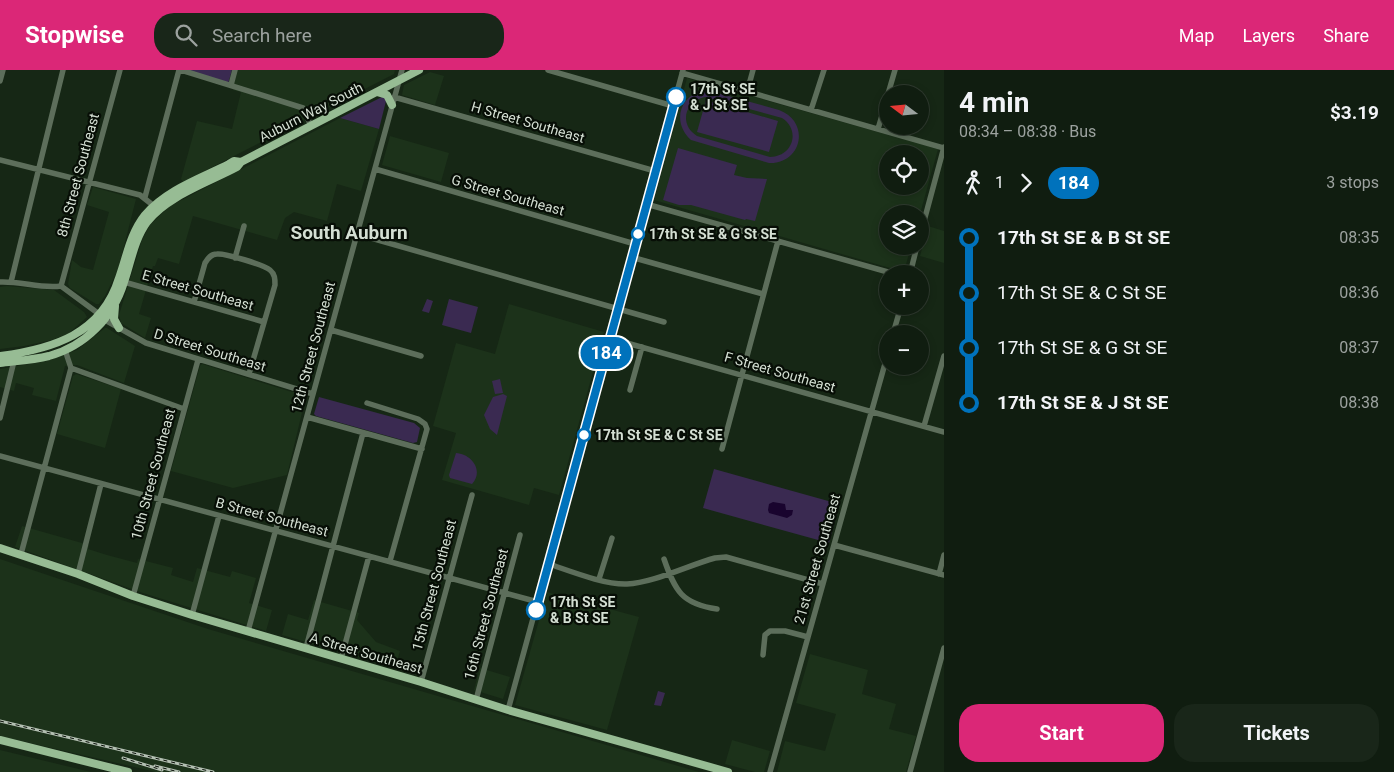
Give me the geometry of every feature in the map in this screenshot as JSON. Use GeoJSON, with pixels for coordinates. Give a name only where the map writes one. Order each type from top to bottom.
{"type":"FeatureCollection","features":[{"type":"Feature","properties":{"kind":"main road","name":"Auburn Way South"},"geometry":{"type":"LineString","coordinates":[[0,363],[48,356],[65,350],[86,337],[102,317],[115,305],[136,241],[156,208],[166,196],[234,161],[240,162],[419,70]]}},
{"type":"Feature","properties":{"kind":"main road"},"geometry":{"type":"LineString","coordinates":[[378,92],[387,95],[392,105]]}},
{"type":"Feature","properties":{"kind":"main road","name":"Auburn Way South"},"geometry":{"type":"LineString","coordinates":[[0,356],[46,348],[72,337],[102,317],[117,284],[133,233],[142,220],[156,208]]}},
{"type":"Feature","properties":{"kind":"main road"},"geometry":{"type":"LineString","coordinates":[[102,317],[116,295],[121,291]]}},
{"type":"Feature","properties":{"kind":"main road"},"geometry":{"type":"LineString","coordinates":[[115,305],[114,319],[119,328]]}},
{"type":"Feature","properties":{"kind":"main road","name":"A Street Southeast"},"geometry":{"type":"LineString","coordinates":[[0,548],[192,615],[421,682],[508,710],[728,772]]}},
{"type":"Feature","properties":{"kind":"main road"},"geometry":{"type":"LineString","coordinates":[[0,740],[128,772]]}},
{"type":"Feature","properties":{"kind":"street"},"geometry":{"type":"LineString","coordinates":[[0,81],[3,70]]}},
{"type":"Feature","properties":{"kind":"street"},"geometry":{"type":"LineString","coordinates":[[11,282],[63,70]]}},
{"type":"Feature","properties":{"kind":"street","name":"8th Street Southeast"},"geometry":{"type":"LineString","coordinates":[[61,286],[120,70]]}},
{"type":"Feature","properties":{"kind":"street"},"geometry":{"type":"LineString","coordinates":[[144,197],[180,70],[303,108],[311,126]]}},
{"type":"Feature","properties":{"kind":"street"},"geometry":{"type":"LineString","coordinates":[[231,85],[235,70]]}},
{"type":"Feature","properties":{"kind":"street","name":"12th Street Southeast"},"geometry":{"type":"LineString","coordinates":[[248,631],[402,70]]}},
{"type":"Feature","properties":{"kind":"street"},"geometry":{"type":"LineString","coordinates":[[548,70],[673,106]]}},
{"type":"Feature","properties":{"kind":"street"},"geometry":{"type":"LineString","coordinates":[[747,92],[753,70]]}},
{"type":"Feature","properties":{"kind":"street"},"geometry":{"type":"LineString","coordinates":[[811,110],[824,70]]}},
{"type":"Feature","properties":{"kind":"street"},"geometry":{"type":"LineString","coordinates":[[891,85],[895,70]]}},
{"type":"Feature","properties":{"kind":"street"},"geometry":{"type":"LineString","coordinates":[[508,710],[682,72],[944,147],[928,205]]}},
{"type":"Feature","properties":{"kind":"street","name":"H Street Southeast"},"geometry":{"type":"LineString","coordinates":[[394,97],[655,171]]}},
{"type":"Feature","properties":{"kind":"street"},"geometry":{"type":"LineString","coordinates":[[0,160],[144,197],[156,208]]}},
{"type":"Feature","properties":{"kind":"street","name":"G Street Southeast"},"geometry":{"type":"LineString","coordinates":[[375,169],[634,244]]}},
{"type":"Feature","properties":{"kind":"street"},"geometry":{"type":"LineString","coordinates":[[646,204],[879,270]]}},
{"type":"Feature","properties":{"kind":"street"},"geometry":{"type":"LineString","coordinates":[[235,258],[244,226]]}},
{"type":"Feature","properties":{"kind":"street"},"geometry":{"type":"LineString","coordinates":[[357,234],[664,322]]}},
{"type":"Feature","properties":{"kind":"street"},"geometry":{"type":"LineString","coordinates":[[722,449],[778,241]]}},
{"type":"Feature","properties":{"kind":"street"},"geometry":{"type":"LineString","coordinates":[[194,302],[204,265],[211,256],[220,254],[235,258],[266,268],[273,273],[275,284],[249,374]]}},
{"type":"Feature","properties":{"kind":"street"},"geometry":{"type":"LineString","coordinates":[[631,257],[763,294]]}},
{"type":"Feature","properties":{"kind":"street"},"geometry":{"type":"LineString","coordinates":[[0,282],[51,288],[61,286]]}},
{"type":"Feature","properties":{"kind":"street","name":"E Street Southeast"},"geometry":{"type":"LineString","coordinates":[[124,282],[264,322]]}},
{"type":"Feature","properties":{"kind":"street","name":"D Street Southeast"},"geometry":{"type":"LineString","coordinates":[[61,286],[102,317],[141,342],[313,394]]}},
{"type":"Feature","properties":{"kind":"street"},"geometry":{"type":"LineString","coordinates":[[331,330],[421,356]]}},
{"type":"Feature","properties":{"kind":"street","name":"F Street Southeast"},"geometry":{"type":"LineString","coordinates":[[610,338],[944,432]]}},
{"type":"Feature","properties":{"kind":"street"},"geometry":{"type":"LineString","coordinates":[[630,390],[642,347]]}},
{"type":"Feature","properties":{"kind":"street"},"geometry":{"type":"LineString","coordinates":[[21,554],[71,368],[65,350]]}},
{"type":"Feature","properties":{"kind":"street"},"geometry":{"type":"LineString","coordinates":[[924,426],[944,356]]}},
{"type":"Feature","properties":{"kind":"street","name":"10th Street Southeast"},"geometry":{"type":"LineString","coordinates":[[133,596],[198,360]]}},
{"type":"Feature","properties":{"kind":"street"},"geometry":{"type":"LineString","coordinates":[[0,418],[14,362]]}},
{"type":"Feature","properties":{"kind":"street"},"geometry":{"type":"LineString","coordinates":[[71,368],[184,409]]}},
{"type":"Feature","properties":{"kind":"street","name":"21st Street Southeast"},"geometry":{"type":"LineString","coordinates":[[770,772],[882,375]]}},
{"type":"Feature","properties":{"kind":"street"},"geometry":{"type":"LineString","coordinates":[[367,404],[421,421],[426,426],[426,436],[390,561]]}},
{"type":"Feature","properties":{"kind":"street"},"geometry":{"type":"LineString","coordinates":[[307,417],[422,449]]}},
{"type":"Feature","properties":{"kind":"street"},"geometry":{"type":"LineString","coordinates":[[306,648],[363,433]]}},
{"type":"Feature","properties":{"kind":"street","name":"B Street Southeast"},"geometry":{"type":"LineString","coordinates":[[0,456],[538,602]]}},
{"type":"Feature","properties":{"kind":"street"},"geometry":{"type":"LineString","coordinates":[[78,574],[101,484]]}},
{"type":"Feature","properties":{"kind":"street","name":"15th Street Southeast"},"geometry":{"type":"LineString","coordinates":[[421,682],[472,495]]}},
{"type":"Feature","properties":{"kind":"street"},"geometry":{"type":"LineString","coordinates":[[192,615],[219,516]]}},
{"type":"Feature","properties":{"kind":"street","name":"16th Street Southeast"},"geometry":{"type":"LineString","coordinates":[[476,700],[520,535]]}},
{"type":"Feature","properties":{"kind":"street"},"geometry":{"type":"LineString","coordinates":[[599,579],[612,538]]}},
{"type":"Feature","properties":{"kind":"street"},"geometry":{"type":"LineString","coordinates":[[834,545],[941,574],[944,555]]}},
{"type":"Feature","properties":{"kind":"street"},"geometry":{"type":"LineString","coordinates":[[341,658],[369,556]]}},
{"type":"Feature","properties":{"kind":"street"},"geometry":{"type":"LineString","coordinates":[[548,564],[614,583],[627,584],[641,582],[715,558],[726,557],[823,584]]}},
{"type":"Feature","properties":{"kind":"street"},"geometry":{"type":"LineString","coordinates":[[664,559],[675,587],[686,600],[717,609]]}},
{"type":"Feature","properties":{"kind":"street"},"geometry":{"type":"LineString","coordinates":[[763,655],[765,635],[770,631],[785,630],[808,637]]}},
{"type":"Feature","properties":{"kind":"street"},"geometry":{"type":"LineString","coordinates":[[910,772],[944,648]]}},
{"type":"Feature","properties":{"kind":"shaded area"},"geometry":{"type":"Polygon","coordinates":[[[181,70],[232,70],[228,84],[181,70]]]}},
{"type":"Feature","properties":{"kind":"shaded area"},"geometry":{"type":"Polygon","coordinates":[[[232,70],[395,70],[394,74],[183,182],[181,179],[197,121],[232,129],[241,92],[233,90],[234,86],[228,84],[232,70]]]}},
{"type":"Feature","properties":{"kind":"shaded area"},"geometry":{"type":"Polygon","coordinates":[[[430,72],[444,76],[435,105],[402,95],[404,85],[430,72]]]}},
{"type":"Feature","properties":{"kind":"shaded area"},"geometry":{"type":"Polygon","coordinates":[[[687,78],[879,132],[879,135],[889,135],[924,145],[879,145],[879,195],[925,195],[922,205],[879,205],[879,255],[909,255],[906,265],[880,265],[654,200],[687,78]]]}},
{"type":"Feature","properties":{"kind":"shaded area"},"geometry":{"type":"Polygon","coordinates":[[[701,91],[710,91],[779,110],[796,123],[799,132],[795,150],[789,157],[780,162],[769,163],[691,140],[685,134],[680,119],[683,105],[693,94],[701,91]],[[705,97],[692,103],[686,114],[688,126],[697,136],[770,157],[784,153],[792,142],[791,129],[782,118],[705,97]]]}},
{"type":"Feature","properties":{"kind":"shaded area"},"geometry":{"type":"Polygon","coordinates":[[[382,97],[386,101],[379,129],[340,118],[382,97]]]}},
{"type":"Feature","properties":{"kind":"shaded area"},"geometry":{"type":"Polygon","coordinates":[[[706,100],[778,121],[769,152],[697,132],[706,100]]]}},
{"type":"Feature","properties":{"kind":"shaded area"},"geometry":{"type":"Polygon","coordinates":[[[340,118],[379,129],[361,191],[337,184],[327,221],[294,212],[285,218],[277,240],[193,216],[179,264],[158,258],[155,266],[153,266],[139,314],[151,318],[145,338],[121,323],[119,315],[142,240],[150,225],[159,216],[170,206],[340,118]]]}},
{"type":"Feature","properties":{"kind":"shaded area"},"geometry":{"type":"Polygon","coordinates":[[[390,136],[449,153],[441,182],[382,165],[390,136]]]}},
{"type":"Feature","properties":{"kind":"shaded area"},"geometry":{"type":"Polygon","coordinates":[[[929,146],[938,149],[929,182],[929,146]]]}},
{"type":"Feature","properties":{"kind":"shaded area"},"geometry":{"type":"Polygon","coordinates":[[[678,148],[737,165],[734,175],[767,179],[755,221],[663,200],[678,148]]]}},
{"type":"Feature","properties":{"kind":"shaded area"},"geometry":{"type":"Polygon","coordinates":[[[93,187],[136,199],[118,270],[99,304],[70,288],[68,284],[72,260],[81,267],[93,270],[109,212],[87,205],[93,187]]]}},
{"type":"Feature","properties":{"kind":"shaded area"},"geometry":{"type":"Polygon","coordinates":[[[929,226],[944,231],[944,263],[920,256],[929,255],[929,226]]]}},
{"type":"Feature","properties":{"kind":"shaded area"},"geometry":{"type":"Polygon","coordinates":[[[0,287],[54,290],[84,312],[87,317],[68,334],[52,340],[0,349],[0,287]]]}},
{"type":"Feature","properties":{"kind":"shaded area"},"geometry":{"type":"Polygon","coordinates":[[[427,299],[433,301],[429,313],[422,311],[427,299]]]}},
{"type":"Feature","properties":{"kind":"shaded area"},"geometry":{"type":"Polygon","coordinates":[[[449,299],[478,307],[471,333],[442,325],[449,299]]]}},
{"type":"Feature","properties":{"kind":"shaded area"},"geometry":{"type":"Polygon","coordinates":[[[509,304],[604,332],[559,495],[534,488],[529,505],[442,480],[456,433],[433,426],[456,343],[495,354],[509,304]]]}},
{"type":"Feature","properties":{"kind":"shaded area"},"geometry":{"type":"Polygon","coordinates":[[[105,328],[135,346],[124,383],[77,365],[65,366],[56,401],[32,395],[34,388],[16,383],[14,391],[0,387],[0,369],[46,361],[77,350],[105,328]]]}},
{"type":"Feature","properties":{"kind":"shaded area"},"geometry":{"type":"Polygon","coordinates":[[[202,364],[306,396],[287,475],[233,488],[171,471],[202,364]]]}},
{"type":"Feature","properties":{"kind":"shaded area"},"geometry":{"type":"Polygon","coordinates":[[[76,374],[121,389],[105,448],[57,434],[73,376],[76,374]]]}},
{"type":"Feature","properties":{"kind":"shaded area"},"geometry":{"type":"Polygon","coordinates":[[[500,379],[503,393],[495,394],[492,381],[500,379]]]}},
{"type":"Feature","properties":{"kind":"shaded area"},"geometry":{"type":"Polygon","coordinates":[[[503,394],[507,396],[497,435],[490,429],[484,415],[493,397],[503,394]]]}},
{"type":"Feature","properties":{"kind":"shaded area"},"geometry":{"type":"Polygon","coordinates":[[[319,397],[414,423],[420,428],[417,442],[413,443],[316,416],[314,414],[319,397]]]}},
{"type":"Feature","properties":{"kind":"shaded area"},"geometry":{"type":"Polygon","coordinates":[[[456,453],[467,456],[474,464],[477,474],[472,484],[450,478],[449,475],[456,453]]]}},
{"type":"Feature","properties":{"kind":"shaded area"},"geometry":{"type":"Polygon","coordinates":[[[714,469],[839,504],[829,543],[703,508],[714,469]]]}},
{"type":"Feature","properties":{"kind":"shaded area"},"geometry":{"type":"Polygon","coordinates":[[[773,502],[785,504],[786,510],[793,510],[792,515],[787,518],[769,513],[769,504],[773,502]]]}},
{"type":"Feature","properties":{"kind":"shaded area"},"geometry":{"type":"Polygon","coordinates":[[[22,526],[89,545],[88,549],[107,555],[137,563],[138,559],[173,568],[171,575],[193,582],[197,568],[230,577],[232,571],[256,578],[249,603],[272,610],[266,631],[143,593],[15,547],[22,526]]]}},
{"type":"Feature","properties":{"kind":"shaded area"},"geometry":{"type":"Polygon","coordinates":[[[0,559],[208,629],[699,772],[156,772],[0,736],[0,559]]]}},
{"type":"Feature","properties":{"kind":"shaded area"},"geometry":{"type":"Polygon","coordinates":[[[547,592],[639,617],[607,730],[515,705],[547,592]]]}},
{"type":"Feature","properties":{"kind":"shaded area"},"geometry":{"type":"Polygon","coordinates":[[[314,600],[359,613],[357,620],[376,642],[400,651],[395,668],[282,635],[288,614],[308,620],[314,600]]]}},
{"type":"Feature","properties":{"kind":"shaded area"},"geometry":{"type":"Polygon","coordinates":[[[810,654],[868,670],[862,694],[896,704],[889,729],[916,736],[906,772],[777,772],[785,741],[825,751],[836,714],[796,703],[810,654]]]}},
{"type":"Feature","properties":{"kind":"shaded area"},"geometry":{"type":"Polygon","coordinates":[[[480,668],[510,677],[503,699],[474,690],[480,668]]]}},
{"type":"Feature","properties":{"kind":"shaded area"},"geometry":{"type":"Polygon","coordinates":[[[658,691],[665,693],[661,706],[654,705],[658,691]]]}},
{"type":"Feature","properties":{"kind":"shaded area"},"geometry":{"type":"Polygon","coordinates":[[[732,740],[770,751],[764,772],[755,772],[725,764],[732,740]]]}},
{"type":"Feature","properties":{"kind":"shaded area"},"geometry":{"type":"Polygon","coordinates":[[[0,750],[91,772],[0,772],[0,750]]]}},
{"type":"Feature","properties":{"kind":"railway"},"geometry":{"type":"LineString","coordinates":[[0,721],[213,772]]}},
{"type":"Feature","properties":{"kind":"railway"},"geometry":{"type":"LineString","coordinates":[[123,758],[162,770]]}},
{"type":"Feature","properties":{"kind":"railway"},"geometry":{"type":"LineString","coordinates":[[155,766],[179,772]]}},
{"type":"Feature","properties":{"kind":"bus line","name":"184"},"geometry":{"type":"LineString","coordinates":[[536,610],[634,244],[676,97]]}},
{"type":"Feature","properties":{"kind":"place","name":"17th St SE & J St SE"},"geometry":{"type":"Point","coordinates":[676,97]}},
{"type":"Feature","properties":{"kind":"place","name":"17th St SE & G St SE"},"geometry":{"type":"Point","coordinates":[638,234]}},
{"type":"Feature","properties":{"kind":"place","name":"17th St SE & C St SE"},"geometry":{"type":"Point","coordinates":[584,435]}},
{"type":"Feature","properties":{"kind":"place","name":"17th St SE & B St SE"},"geometry":{"type":"Point","coordinates":[536,610]}},
{"type":"Feature","properties":{"kind":"district","name":"South Auburn"},"geometry":{"type":"Point","coordinates":[349,232]}}]}
